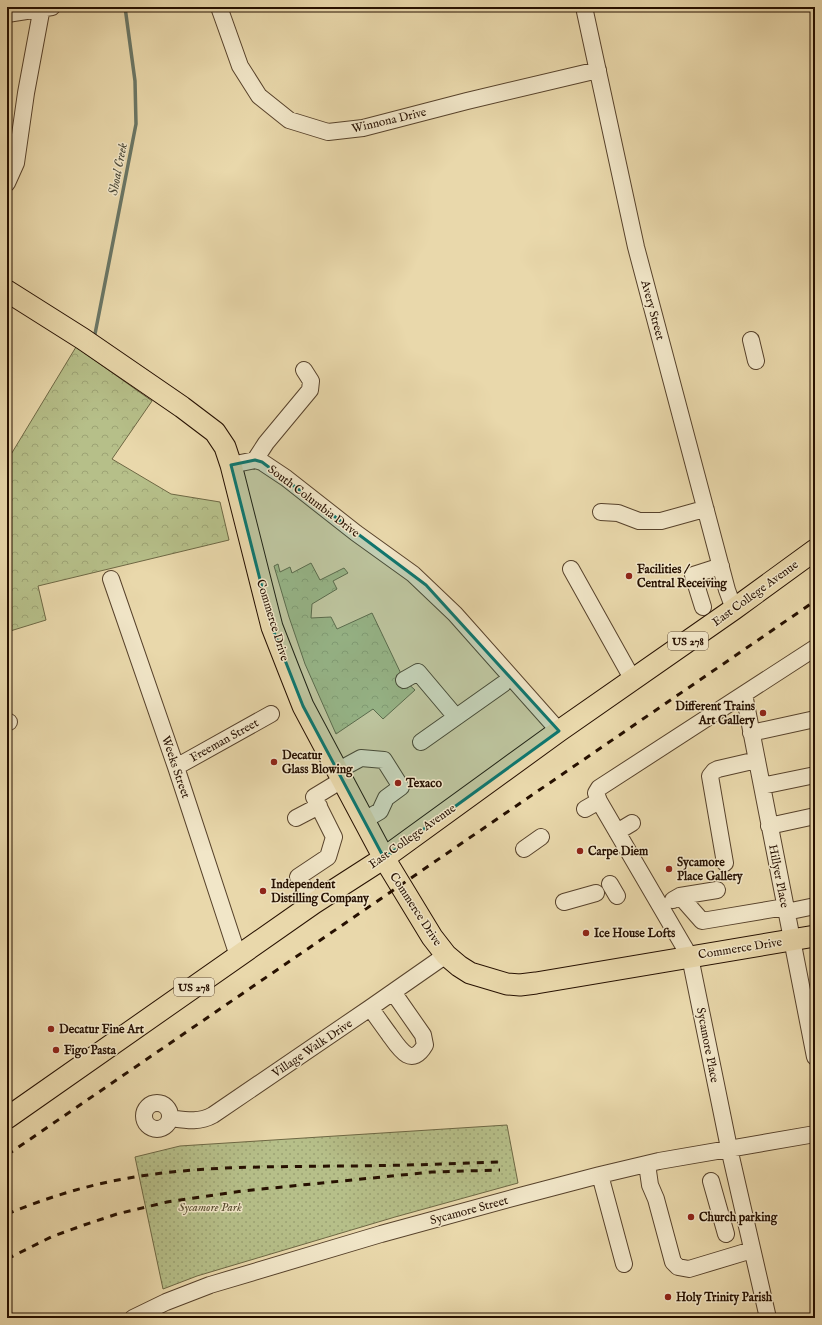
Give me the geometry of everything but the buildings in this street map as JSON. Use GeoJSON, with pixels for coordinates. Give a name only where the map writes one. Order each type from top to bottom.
{"type":"FeatureCollection","features":[{"type":"Feature","properties":{"kind":"main road"},"geometry":{"type":"LineString","coordinates":[[7,291],[83,339],[182,407],[215,432],[225,447],[231,465]]}},
{"type":"Feature","properties":{"kind":"main road","name":"Commerce Drive"},"geometry":{"type":"LineString","coordinates":[[231,465],[272,627],[303,706],[384,858],[432,937],[446,955],[459,966],[494,981],[520,985],[815,936]]}},
{"type":"Feature","properties":{"kind":"main road","name":"East College Avenue"},"geometry":{"type":"LineString","coordinates":[[7,1118],[238,956],[384,858],[559,731],[734,609],[815,550]]}},
{"type":"Feature","properties":{"kind":"street","name":"Winnona Drive"},"geometry":{"type":"LineString","coordinates":[[219,7],[240,66],[259,96],[289,120],[328,132],[363,128],[467,101],[598,70]]}},
{"type":"Feature","properties":{"kind":"street","name":"Avery Street"},"geometry":{"type":"LineString","coordinates":[[584,7],[636,247],[721,566],[734,609]]}},
{"type":"Feature","properties":{"kind":"street"},"geometry":{"type":"LineString","coordinates":[[7,14],[46,8],[26,93],[16,163],[7,183]]}},
{"type":"Feature","properties":{"kind":"street"},"geometry":{"type":"LineString","coordinates":[[751,340],[756,361]]}},
{"type":"Feature","properties":{"kind":"street"},"geometry":{"type":"LineString","coordinates":[[255,460],[266,443],[310,390],[311,381],[304,370]]}},
{"type":"Feature","properties":{"kind":"street","name":"South Columbia Drive"},"geometry":{"type":"LineString","coordinates":[[231,465],[255,460],[262,462],[286,478],[356,533],[413,574],[455,614],[559,731]]}},
{"type":"Feature","properties":{"kind":"street"},"geometry":{"type":"LineString","coordinates":[[602,512],[618,513],[639,521],[661,522],[697,511],[706,510]]}},
{"type":"Feature","properties":{"kind":"street"},"geometry":{"type":"LineString","coordinates":[[703,607],[693,575],[721,566]]}},
{"type":"Feature","properties":{"kind":"street"},"geometry":{"type":"LineString","coordinates":[[572,569],[633,680]]}},
{"type":"Feature","properties":{"kind":"street","name":"Weeks Street"},"geometry":{"type":"LineString","coordinates":[[111,579],[176,767],[238,956]]}},
{"type":"Feature","properties":{"kind":"street"},"geometry":{"type":"LineString","coordinates":[[584,809],[598,797],[599,788],[815,648]]}},
{"type":"Feature","properties":{"kind":"street"},"geometry":{"type":"LineString","coordinates":[[404,680],[418,672],[456,717]]}},
{"type":"Feature","properties":{"kind":"street"},"geometry":{"type":"LineString","coordinates":[[421,742],[503,684]]}},
{"type":"Feature","properties":{"kind":"street","name":"Hillyer Place"},"geometry":{"type":"LineString","coordinates":[[744,694],[792,940],[810,1008],[815,1057]]}},
{"type":"Feature","properties":{"kind":"street","name":"Freeman Street"},"geometry":{"type":"LineString","coordinates":[[176,767],[271,714]]}},
{"type":"Feature","properties":{"kind":"street"},"geometry":{"type":"LineString","coordinates":[[752,733],[815,719]]}},
{"type":"Feature","properties":{"kind":"street"},"geometry":{"type":"LineString","coordinates":[[314,904],[298,877],[328,856],[334,837],[314,797],[361,758],[384,760],[400,787],[386,798],[380,811],[363,821]]}},
{"type":"Feature","properties":{"kind":"street"},"geometry":{"type":"LineString","coordinates":[[725,863],[710,776],[718,769],[757,760]]}},
{"type":"Feature","properties":{"kind":"street"},"geometry":{"type":"LineString","coordinates":[[762,786],[815,775]]}},
{"type":"Feature","properties":{"kind":"street","name":"Sycamore Place"},"geometry":{"type":"LineString","coordinates":[[598,797],[690,957],[729,1148],[768,1318]]}},
{"type":"Feature","properties":{"kind":"street"},"geometry":{"type":"LineString","coordinates":[[296,818],[319,806]]}},
{"type":"Feature","properties":{"kind":"street"},"geometry":{"type":"LineString","coordinates":[[769,826],[815,816]]}},
{"type":"Feature","properties":{"kind":"street"},"geometry":{"type":"LineString","coordinates":[[617,832],[632,823]]}},
{"type":"Feature","properties":{"kind":"street"},"geometry":{"type":"LineString","coordinates":[[524,849],[541,837]]}},
{"type":"Feature","properties":{"kind":"street"},"geometry":{"type":"LineString","coordinates":[[661,906],[680,896],[717,890]]}},
{"type":"Feature","properties":{"kind":"street"},"geometry":{"type":"LineString","coordinates":[[564,902],[596,893]]}},
{"type":"Feature","properties":{"kind":"street"},"geometry":{"type":"LineString","coordinates":[[680,896],[702,921],[815,906]]}},
{"type":"Feature","properties":{"kind":"street","name":"Village Walk Drive"},"geometry":{"type":"LineString","coordinates":[[170,1118],[194,1121],[206,1119],[446,955]]}},
{"type":"Feature","properties":{"kind":"street"},"geometry":{"type":"LineString","coordinates":[[370,1008],[400,1051],[408,1056],[413,1056],[421,1052],[425,1045],[423,1035],[393,992]]}},
{"type":"Feature","properties":{"kind":"street","name":"Sycamore Street"},"geometry":{"type":"LineString","coordinates":[[133,1318],[166,1302],[210,1285],[381,1234],[600,1175],[647,1164],[729,1148],[815,1134]]}},
{"type":"Feature","properties":{"kind":"street"},"geometry":{"type":"LineString","coordinates":[[647,1164],[650,1185],[660,1193],[677,1249],[673,1262],[678,1267],[689,1269],[752,1250]]}},
{"type":"Feature","properties":{"kind":"street"},"geometry":{"type":"LineString","coordinates":[[600,1175],[624,1264]]}},
{"type":"Feature","properties":{"kind":"street"},"geometry":{"type":"LineString","coordinates":[[711,1181],[726,1234]]}},
{"type":"Feature","properties":{"kind":"highlighted area"},"geometry":{"type":"Polygon","coordinates":[[[255,460],[262,462],[426,585],[559,731],[384,858],[303,706],[272,627],[231,465],[255,460]]]}},
{"type":"Feature","properties":{"kind":"green space"},"geometry":{"type":"Polygon","coordinates":[[[76,347],[152,401],[112,459],[171,494],[220,502],[229,540],[38,586],[46,620],[7,632],[7,461],[76,347]]]}},
{"type":"Feature","properties":{"kind":"green space"},"geometry":{"type":"Polygon","coordinates":[[[311,563],[320,580],[344,568],[348,573],[333,581],[337,589],[312,604],[311,618],[331,617],[337,629],[372,613],[404,680],[415,690],[383,719],[373,709],[336,734],[305,664],[274,566],[278,564],[280,572],[290,567],[292,573],[311,563]]]}},
{"type":"Feature","properties":{"kind":"green space","name":"Sycamore Park"},"geometry":{"type":"Polygon","coordinates":[[[507,1125],[518,1183],[395,1217],[197,1276],[163,1289],[135,1157],[180,1146],[507,1125]]]}},
{"type":"Feature","properties":{"kind":"waterway","name":"Shoal Creek"},"geometry":{"type":"LineString","coordinates":[[95,334],[136,124],[135,81],[125,7]]}},
{"type":"Feature","properties":{"kind":"railway"},"geometry":{"type":"LineString","coordinates":[[7,1155],[815,601]]}},
{"type":"Feature","properties":{"kind":"railway"},"geometry":{"type":"LineString","coordinates":[[7,1214],[52,1197],[98,1184],[180,1171],[256,1167],[500,1162]]}},
{"type":"Feature","properties":{"kind":"railway"},"geometry":{"type":"LineString","coordinates":[[7,1259],[51,1237],[84,1225],[117,1214],[167,1202],[242,1191],[432,1172],[500,1170]]}},
{"type":"Feature","properties":{"kind":"place","name":"Facilities / Central Receiving"},"geometry":{"type":"Point","coordinates":[629,576]}},
{"type":"Feature","properties":{"kind":"place","name":"Different Trains Art Gallery"},"geometry":{"type":"Point","coordinates":[763,713]}},
{"type":"Feature","properties":{"kind":"place","name":"Decatur Glass Blowing"},"geometry":{"type":"Point","coordinates":[274,762]}},
{"type":"Feature","properties":{"kind":"place","name":"Texaco"},"geometry":{"type":"Point","coordinates":[398,783]}},
{"type":"Feature","properties":{"kind":"place","name":"Carpe Diem"},"geometry":{"type":"Point","coordinates":[580,851]}},
{"type":"Feature","properties":{"kind":"place","name":"Sycamore Place Gallery"},"geometry":{"type":"Point","coordinates":[669,869]}},
{"type":"Feature","properties":{"kind":"place","name":"Independent Distilling Company"},"geometry":{"type":"Point","coordinates":[263,891]}},
{"type":"Feature","properties":{"kind":"place","name":"Ice House Lofts"},"geometry":{"type":"Point","coordinates":[586,933]}},
{"type":"Feature","properties":{"kind":"place","name":"Decatur Fine Art"},"geometry":{"type":"Point","coordinates":[51,1029]}},
{"type":"Feature","properties":{"kind":"place","name":"Figo Pasta"},"geometry":{"type":"Point","coordinates":[56,1050]}},
{"type":"Feature","properties":{"kind":"place","name":"Church parking"},"geometry":{"type":"Point","coordinates":[691,1217]}},
{"type":"Feature","properties":{"kind":"place","name":"Holy Trinity Parish"},"geometry":{"type":"Point","coordinates":[668,1297]}}]}
